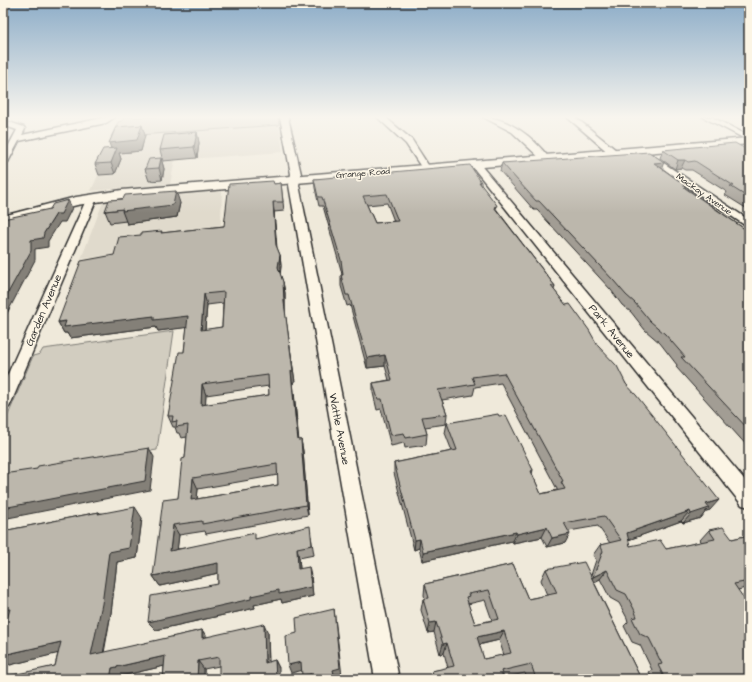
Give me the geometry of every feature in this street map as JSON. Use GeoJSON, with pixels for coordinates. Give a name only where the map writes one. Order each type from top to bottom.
{"type":"FeatureCollection","features":[{"type":"Feature","properties":{"kind":"main road","name":"Grange Road"},"geometry":{"type":"LineString","coordinates":[[3,220],[87,199],[295,179],[653,149]]}},
{"type":"Feature","properties":{"kind":"street"},"geometry":{"type":"LineString","coordinates":[[5,160],[11,149]]}},
{"type":"Feature","properties":{"kind":"street","name":"Wattle Avenue"},"geometry":{"type":"LineString","coordinates":[[291,149],[296,174],[294,185],[387,679]]}},
{"type":"Feature","properties":{"kind":"street"},"geometry":{"type":"LineString","coordinates":[[413,149],[426,168]]}},
{"type":"Feature","properties":{"kind":"street"},"geometry":{"type":"LineString","coordinates":[[535,149],[545,158]]}},
{"type":"Feature","properties":{"kind":"street"},"geometry":{"type":"LineString","coordinates":[[611,149],[615,152]]}},
{"type":"Feature","properties":{"kind":"street","name":"Mackay Avenue"},"geometry":{"type":"LineString","coordinates":[[640,150],[749,225]]}},
{"type":"Feature","properties":{"kind":"street","name":"Park Avenue"},"geometry":{"type":"LineString","coordinates":[[475,164],[749,499]]}},
{"type":"Feature","properties":{"kind":"street","name":"Garden Avenue"},"geometry":{"type":"LineString","coordinates":[[3,403],[83,218],[87,199]]}},
{"type":"Feature","properties":{"kind":"shaded area"},"geometry":{"type":"Polygon","coordinates":[[[110,149],[283,149],[283,152],[175,160],[170,184],[91,191],[110,149]]]}},
{"type":"Feature","properties":{"kind":"shaded area"},"geometry":{"type":"Polygon","coordinates":[[[222,191],[220,245],[81,259],[103,202],[222,191]]]}},
{"type":"Feature","properties":{"kind":"shaded area"},"geometry":{"type":"Polygon","coordinates":[[[174,331],[157,450],[3,475],[3,427],[33,356],[40,354],[43,349],[174,331]]]}},
{"type":"Feature","properties":{"kind":"building"},"geometry":{"type":"Polygon","coordinates":[[[103,149],[117,149],[111,163],[95,164],[103,149]]]}},
{"type":"Feature","properties":{"kind":"building"},"geometry":{"type":"Polygon","coordinates":[[[745,149],[749,151],[749,198],[730,186],[734,186],[695,161],[688,162],[685,160],[678,160],[663,150],[745,149]]]}},
{"type":"Feature","properties":{"kind":"building"},"geometry":{"type":"Polygon","coordinates":[[[649,152],[664,162],[654,163],[685,185],[683,185],[685,188],[749,232],[749,430],[681,357],[685,357],[665,334],[650,321],[635,303],[539,201],[536,201],[502,163],[649,152]]]}},
{"type":"Feature","properties":{"kind":"building"},"geometry":{"type":"Polygon","coordinates":[[[161,158],[159,168],[145,169],[149,159],[161,158]]]}},
{"type":"Feature","properties":{"kind":"building"},"geometry":{"type":"Polygon","coordinates":[[[470,165],[481,182],[479,182],[496,204],[497,206],[494,207],[555,286],[551,286],[566,305],[570,304],[589,330],[598,346],[617,366],[626,384],[719,500],[706,504],[709,508],[691,514],[690,511],[627,533],[630,546],[660,540],[666,549],[715,539],[709,530],[723,527],[732,539],[749,535],[749,581],[734,584],[749,606],[749,679],[665,679],[658,665],[662,664],[649,638],[640,634],[632,618],[637,617],[626,594],[617,590],[607,570],[593,577],[603,551],[600,545],[621,540],[604,516],[564,523],[570,534],[552,538],[547,527],[517,534],[516,532],[423,552],[420,539],[415,540],[394,463],[457,450],[447,423],[498,414],[499,416],[506,415],[533,470],[531,471],[541,494],[565,489],[561,482],[563,481],[504,373],[472,377],[475,384],[438,390],[447,414],[422,417],[427,434],[406,438],[404,433],[391,435],[382,399],[378,399],[373,383],[392,380],[385,355],[367,358],[349,295],[346,295],[341,275],[343,275],[341,260],[322,197],[318,197],[314,179],[470,165]],[[387,194],[363,196],[375,223],[398,221],[387,194]]]}},
{"type":"Feature","properties":{"kind":"building"},"geometry":{"type":"Polygon","coordinates":[[[273,181],[274,184],[281,183],[283,202],[273,202],[276,245],[280,255],[278,267],[283,282],[284,302],[293,371],[291,371],[295,416],[298,440],[301,440],[306,505],[202,524],[202,521],[173,525],[170,551],[255,533],[255,539],[310,526],[312,545],[297,548],[298,569],[309,567],[311,587],[279,594],[279,590],[251,596],[251,599],[148,622],[151,596],[218,584],[218,563],[153,576],[163,500],[178,498],[182,459],[185,458],[188,425],[176,427],[177,421],[172,422],[173,416],[168,416],[179,352],[184,352],[188,316],[154,320],[154,316],[64,327],[66,321],[58,322],[81,261],[114,255],[119,237],[141,235],[141,233],[162,231],[161,233],[224,226],[229,184],[273,181]],[[224,292],[204,294],[201,330],[222,327],[224,292]],[[268,375],[202,384],[201,405],[269,395],[268,375]],[[277,464],[193,478],[191,500],[278,485],[277,464]]]}},
{"type":"Feature","properties":{"kind":"building"},"geometry":{"type":"Polygon","coordinates":[[[176,191],[173,205],[122,211],[123,209],[105,211],[109,200],[123,199],[125,195],[176,191]]]}},
{"type":"Feature","properties":{"kind":"building"},"geometry":{"type":"Polygon","coordinates":[[[68,200],[61,214],[56,214],[44,233],[43,238],[31,240],[31,251],[3,302],[3,219],[50,209],[53,204],[68,200]]]}},
{"type":"Feature","properties":{"kind":"building"},"geometry":{"type":"Polygon","coordinates":[[[149,448],[145,481],[3,508],[3,474],[37,469],[38,466],[149,448]]]}},
{"type":"Feature","properties":{"kind":"building"},"geometry":{"type":"Polygon","coordinates":[[[135,507],[129,548],[109,552],[102,604],[91,655],[202,630],[202,638],[264,624],[265,663],[275,660],[276,679],[219,679],[219,657],[198,661],[197,679],[163,679],[165,656],[112,668],[110,679],[3,679],[3,677],[55,666],[61,642],[3,655],[3,633],[10,609],[3,610],[3,531],[99,512],[98,514],[135,507]]]}},
{"type":"Feature","properties":{"kind":"building"},"geometry":{"type":"Polygon","coordinates":[[[584,562],[641,679],[536,679],[531,664],[501,671],[503,677],[499,678],[500,679],[434,679],[432,671],[454,666],[447,643],[443,644],[436,622],[430,623],[423,599],[429,598],[425,584],[513,564],[528,599],[557,593],[546,569],[584,562]],[[489,590],[468,594],[469,596],[466,597],[475,624],[499,619],[489,590]],[[504,631],[477,637],[484,659],[511,653],[504,631]]]}},
{"type":"Feature","properties":{"kind":"building"},"geometry":{"type":"Polygon","coordinates":[[[334,609],[340,668],[333,670],[335,679],[311,679],[311,674],[302,676],[301,662],[288,665],[286,636],[297,633],[296,618],[334,609]]]}}]}
